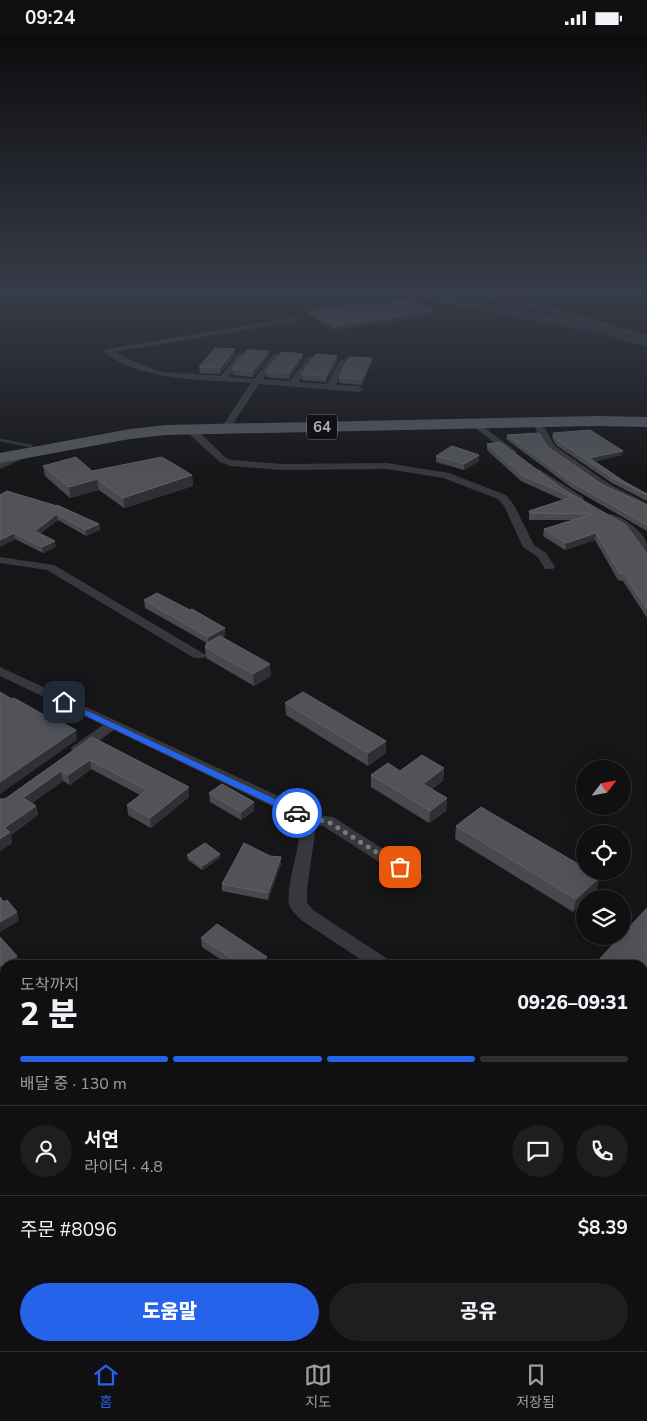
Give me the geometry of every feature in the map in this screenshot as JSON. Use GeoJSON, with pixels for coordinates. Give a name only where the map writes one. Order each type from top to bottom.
{"type":"FeatureCollection","features":[{"type":"Feature","properties":{"kind":"main road","name":"64"},"geometry":{"type":"LineString","coordinates":[[0,458],[130,434],[191,429],[647,422]]}},
{"type":"Feature","properties":{"kind":"street"},"geometry":{"type":"LineString","coordinates":[[115,355],[161,374],[256,383],[359,389]]}},
{"type":"Feature","properties":{"kind":"street"},"geometry":{"type":"LineString","coordinates":[[222,380],[242,355]]}},
{"type":"Feature","properties":{"kind":"street"},"geometry":{"type":"LineString","coordinates":[[226,428],[256,383],[277,356]]}},
{"type":"Feature","properties":{"kind":"street"},"geometry":{"type":"LineString","coordinates":[[291,385],[311,359]]}},
{"type":"Feature","properties":{"kind":"street"},"geometry":{"type":"LineString","coordinates":[[330,387],[343,361]]}},
{"type":"Feature","properties":{"kind":"street"},"geometry":{"type":"LineString","coordinates":[[536,423],[551,448],[608,487],[647,507]]}},
{"type":"Feature","properties":{"kind":"street"},"geometry":{"type":"LineString","coordinates":[[477,425],[525,462],[589,505]]}},
{"type":"Feature","properties":{"kind":"street"},"geometry":{"type":"LineString","coordinates":[[191,429],[223,460],[231,463],[281,467],[387,466],[445,475],[476,485],[502,497],[509,505],[528,547],[542,555],[549,567]]}},
{"type":"Feature","properties":{"kind":"street"},"geometry":{"type":"LineString","coordinates":[[0,466],[28,453]]}},
{"type":"Feature","properties":{"kind":"street"},"geometry":{"type":"LineString","coordinates":[[604,514],[630,528],[638,535],[647,552]]}},
{"type":"Feature","properties":{"kind":"street"},"geometry":{"type":"LineString","coordinates":[[0,560],[50,567],[199,655]]}},
{"type":"Feature","properties":{"kind":"street"},"geometry":{"type":"LineString","coordinates":[[0,671],[294,810],[304,819],[308,833],[298,890],[298,905],[307,915],[375,960]]}},
{"type":"Feature","properties":{"kind":"street"},"geometry":{"type":"LineString","coordinates":[[65,758],[112,725]]}},
{"type":"Feature","properties":{"kind":"street"},"geometry":{"type":"LineString","coordinates":[[304,819],[327,821],[415,877]]}},
{"type":"Feature","properties":{"kind":"building"},"geometry":{"type":"Polygon","coordinates":[[[209,355],[230,355],[220,368],[199,367],[209,355]]]}},
{"type":"Feature","properties":{"kind":"building"},"geometry":{"type":"Polygon","coordinates":[[[243,355],[265,355],[253,371],[232,369],[243,355]]]}},
{"type":"Feature","properties":{"kind":"building"},"geometry":{"type":"Polygon","coordinates":[[[279,355],[302,355],[289,373],[266,371],[279,355]]]}},
{"type":"Feature","properties":{"kind":"building"},"geometry":{"type":"Polygon","coordinates":[[[315,355],[337,356],[326,376],[301,374],[315,355]]]}},
{"type":"Feature","properties":{"kind":"building"},"geometry":{"type":"Polygon","coordinates":[[[349,357],[372,358],[362,379],[339,377],[349,357]]]}},
{"type":"Feature","properties":{"kind":"building"},"geometry":{"type":"Polygon","coordinates":[[[590,430],[623,451],[589,458],[647,495],[613,478],[557,440],[553,433],[590,430]]]}},
{"type":"Feature","properties":{"kind":"building"},"geometry":{"type":"Polygon","coordinates":[[[539,433],[548,447],[603,485],[647,505],[647,525],[573,483],[507,435],[539,433]]]}},
{"type":"Feature","properties":{"kind":"building"},"geometry":{"type":"Polygon","coordinates":[[[500,442],[563,489],[626,525],[647,554],[647,609],[624,574],[620,573],[596,533],[566,543],[544,529],[593,514],[530,513],[529,511],[572,497],[522,475],[487,444],[500,442]]]}},
{"type":"Feature","properties":{"kind":"building"},"geometry":{"type":"Polygon","coordinates":[[[452,446],[479,455],[464,464],[436,456],[452,446]]]}},
{"type":"Feature","properties":{"kind":"building"},"geometry":{"type":"Polygon","coordinates":[[[76,457],[92,471],[162,457],[192,475],[123,498],[97,479],[69,487],[43,466],[76,457]]]}},
{"type":"Feature","properties":{"kind":"building"},"geometry":{"type":"Polygon","coordinates":[[[7,491],[57,505],[99,524],[85,530],[57,514],[35,531],[55,541],[42,547],[14,533],[0,540],[0,495],[7,491]]]}},
{"type":"Feature","properties":{"kind":"building"},"geometry":{"type":"Polygon","coordinates":[[[157,593],[190,610],[192,609],[225,628],[208,637],[144,600],[157,593]]]}},
{"type":"Feature","properties":{"kind":"building"},"geometry":{"type":"Polygon","coordinates":[[[220,636],[270,664],[253,674],[205,647],[207,643],[220,636]]]}},
{"type":"Feature","properties":{"kind":"building"},"geometry":{"type":"Polygon","coordinates":[[[0,692],[76,730],[0,782],[0,692]]]}},
{"type":"Feature","properties":{"kind":"building"},"geometry":{"type":"Polygon","coordinates":[[[303,692],[386,741],[368,753],[285,703],[303,692]]]}},
{"type":"Feature","properties":{"kind":"building"},"geometry":{"type":"Polygon","coordinates":[[[92,737],[189,787],[150,818],[127,805],[147,790],[90,760],[68,775],[61,771],[23,798],[36,806],[4,828],[10,832],[0,839],[0,799],[5,799],[92,737]]]}},
{"type":"Feature","properties":{"kind":"building"},"geometry":{"type":"Polygon","coordinates":[[[422,755],[444,768],[423,784],[447,798],[430,811],[371,775],[388,763],[400,771],[422,755]]]}},
{"type":"Feature","properties":{"kind":"building"},"geometry":{"type":"Polygon","coordinates":[[[222,784],[254,802],[241,812],[209,793],[222,784]]]}},
{"type":"Feature","properties":{"kind":"building"},"geometry":{"type":"Polygon","coordinates":[[[481,807],[576,863],[576,880],[597,880],[586,890],[576,890],[576,899],[456,826],[481,807]]]}},
{"type":"Feature","properties":{"kind":"building"},"geometry":{"type":"Polygon","coordinates":[[[205,843],[220,854],[202,866],[187,855],[205,843]]]}},
{"type":"Feature","properties":{"kind":"building"},"geometry":{"type":"Polygon","coordinates":[[[244,843],[270,856],[281,857],[268,893],[222,884],[244,843]]]}},
{"type":"Feature","properties":{"kind":"building"},"geometry":{"type":"Polygon","coordinates":[[[0,897],[4,902],[7,900],[17,912],[0,922],[0,897]]]}},
{"type":"Feature","properties":{"kind":"building"},"geometry":{"type":"Polygon","coordinates":[[[647,908],[647,960],[599,960],[613,945],[631,945],[631,925],[647,908]]]}},
{"type":"Feature","properties":{"kind":"building"},"geometry":{"type":"Polygon","coordinates":[[[217,924],[267,957],[264,960],[234,960],[201,938],[217,924]]]}},
{"type":"Feature","properties":{"kind":"building"},"geometry":{"type":"Polygon","coordinates":[[[0,937],[17,956],[10,960],[0,960],[0,937]]]}},
{"type":"Feature","properties":{"kind":"waterway"},"geometry":{"type":"LineString","coordinates":[[0,440],[31,446]]}},
{"type":"Feature","properties":{"kind":"way so far"},"geometry":{"type":"LineString","coordinates":[[297,813],[304,819],[327,821],[400,867]]}},
{"type":"Feature","properties":{"kind":"route"},"geometry":{"type":"LineString","coordinates":[[64,702],[297,813]]}}]}
